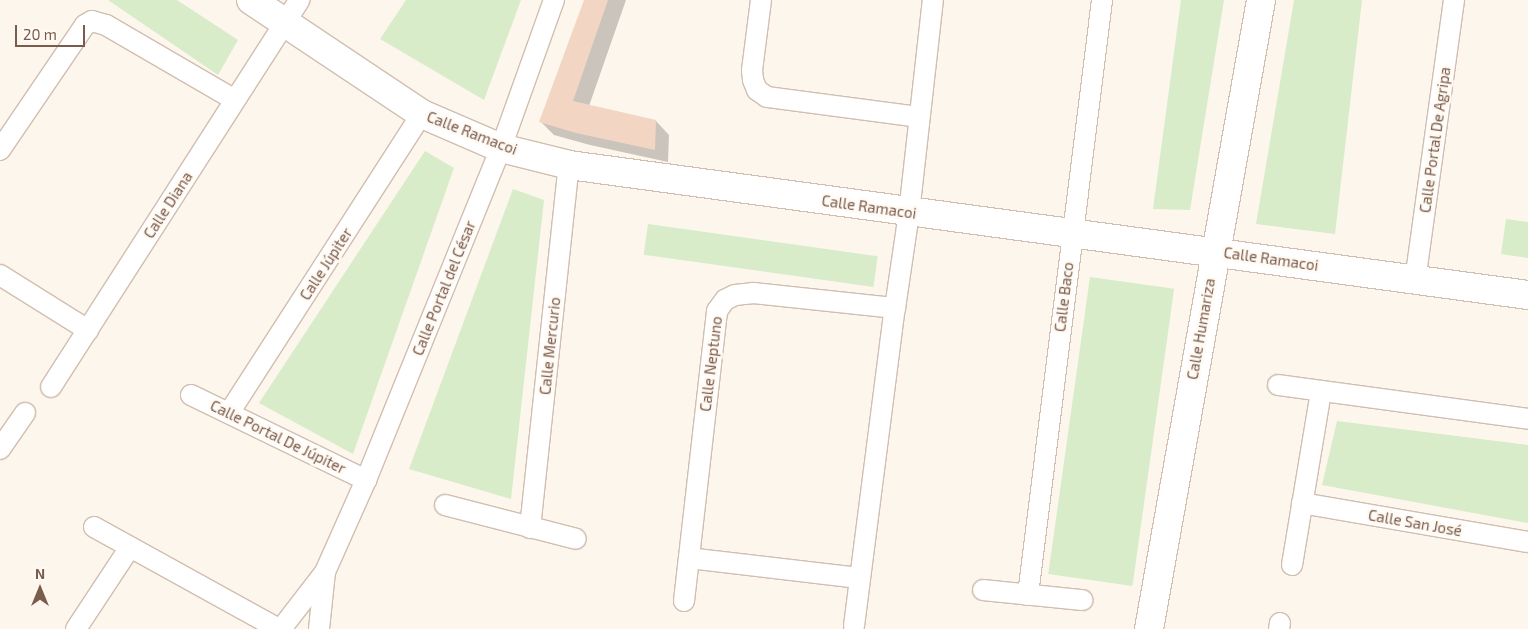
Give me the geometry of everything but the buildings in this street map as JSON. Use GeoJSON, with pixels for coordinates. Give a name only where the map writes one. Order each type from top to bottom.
{"type":"FeatureCollection","features":[{"type":"Feature","properties":{"kind":"street","name":"Calle Ramacoi"},"geometry":{"type":"LineString","coordinates":[[251,0],[292,11],[422,114],[501,148],[569,164],[909,213],[1072,235],[1215,251],[1415,281],[1528,295]]}},
{"type":"Feature","properties":{"kind":"street","name":"Calle Portal del César"},"geometry":{"type":"LineString","coordinates":[[325,572],[366,480],[501,148],[554,0]]}},
{"type":"Feature","properties":{"kind":"street"},"geometry":{"type":"LineString","coordinates":[[761,0],[752,70],[752,80],[756,90],[767,97],[918,117]]}},
{"type":"Feature","properties":{"kind":"street"},"geometry":{"type":"LineString","coordinates":[[854,626],[909,213],[918,117],[933,0]]}},
{"type":"Feature","properties":{"kind":"street","name":"Calle Baco"},"geometry":{"type":"LineString","coordinates":[[1028,595],[1102,0]]}},
{"type":"Feature","properties":{"kind":"street","name":"Calle Humariza"},"geometry":{"type":"LineString","coordinates":[[1149,629],[1261,0]]}},
{"type":"Feature","properties":{"kind":"street","name":"Calle Portal De Agripa"},"geometry":{"type":"LineString","coordinates":[[1415,281],[1454,0]]}},
{"type":"Feature","properties":{"kind":"street","name":"Calle Diana"},"geometry":{"type":"LineString","coordinates":[[51,387],[292,11]]}},
{"type":"Feature","properties":{"kind":"street"},"geometry":{"type":"LineString","coordinates":[[0,150],[85,25],[92,21],[100,22],[235,100]]}},
{"type":"Feature","properties":{"kind":"street","name":"Calle Júpiter"},"geometry":{"type":"LineString","coordinates":[[229,413],[422,114]]}},
{"type":"Feature","properties":{"kind":"street","name":"Calle Mercurio"},"geometry":{"type":"LineString","coordinates":[[530,528],[569,164]]}},
{"type":"Feature","properties":{"kind":"street"},"geometry":{"type":"LineString","coordinates":[[0,275],[88,330]]}},
{"type":"Feature","properties":{"kind":"street","name":"Calle Neptuno"},"geometry":{"type":"LineString","coordinates":[[684,601],[717,311],[725,300],[736,295],[754,293],[895,308]]}},
{"type":"Feature","properties":{"kind":"street"},"geometry":{"type":"LineString","coordinates":[[1278,385],[1528,419]]}},
{"type":"Feature","properties":{"kind":"street"},"geometry":{"type":"LineString","coordinates":[[1292,565],[1321,391]]}},
{"type":"Feature","properties":{"kind":"street","name":"Calle Portal De Júpiter"},"geometry":{"type":"LineString","coordinates":[[191,395],[366,480]]}},
{"type":"Feature","properties":{"kind":"street"},"geometry":{"type":"LineString","coordinates":[[0,450],[25,413]]}},
{"type":"Feature","properties":{"kind":"street","name":"Calle San José"},"geometry":{"type":"LineString","coordinates":[[1302,503],[1528,542]]}},
{"type":"Feature","properties":{"kind":"street"},"geometry":{"type":"LineString","coordinates":[[445,505],[576,539]]}},
{"type":"Feature","properties":{"kind":"street"},"geometry":{"type":"LineString","coordinates":[[94,527],[280,629],[325,572]]}},
{"type":"Feature","properties":{"kind":"street"},"geometry":{"type":"LineString","coordinates":[[76,629],[130,547]]}},
{"type":"Feature","properties":{"kind":"street"},"geometry":{"type":"LineString","coordinates":[[689,558],[860,578]]}},
{"type":"Feature","properties":{"kind":"street"},"geometry":{"type":"LineString","coordinates":[[319,629],[325,572]]}},
{"type":"Feature","properties":{"kind":"street"},"geometry":{"type":"LineString","coordinates":[[983,590],[1082,600]]}},
{"type":"Feature","properties":{"kind":"green space"},"geometry":{"type":"Polygon","coordinates":[[[108,0],[177,0],[238,40],[218,75],[108,0]]]}},
{"type":"Feature","properties":{"kind":"green space"},"geometry":{"type":"Polygon","coordinates":[[[406,0],[521,0],[484,100],[380,39],[406,0]]]}},
{"type":"Feature","properties":{"kind":"green space"},"geometry":{"type":"Polygon","coordinates":[[[1181,0],[1224,0],[1190,210],[1153,209],[1181,0]]]}},
{"type":"Feature","properties":{"kind":"green space"},"geometry":{"type":"Polygon","coordinates":[[[1294,0],[1362,0],[1335,234],[1256,224],[1294,0]]]}},
{"type":"Feature","properties":{"kind":"green space"},"geometry":{"type":"Polygon","coordinates":[[[425,151],[454,168],[353,454],[259,403],[425,151]]]}},
{"type":"Feature","properties":{"kind":"green space"},"geometry":{"type":"Polygon","coordinates":[[[513,189],[544,200],[511,499],[409,469],[513,189]]]}},
{"type":"Feature","properties":{"kind":"green space"},"geometry":{"type":"Polygon","coordinates":[[[1506,219],[1528,222],[1528,258],[1501,254],[1506,219]]]}},
{"type":"Feature","properties":{"kind":"green space"},"geometry":{"type":"Polygon","coordinates":[[[648,224],[878,256],[873,287],[644,255],[648,224]]]}},
{"type":"Feature","properties":{"kind":"green space"},"geometry":{"type":"Polygon","coordinates":[[[1090,277],[1174,289],[1132,586],[1048,574],[1090,277]]]}},
{"type":"Feature","properties":{"kind":"green space"},"geometry":{"type":"Polygon","coordinates":[[[1337,421],[1528,445],[1528,523],[1322,485],[1337,421]]]}}]}
